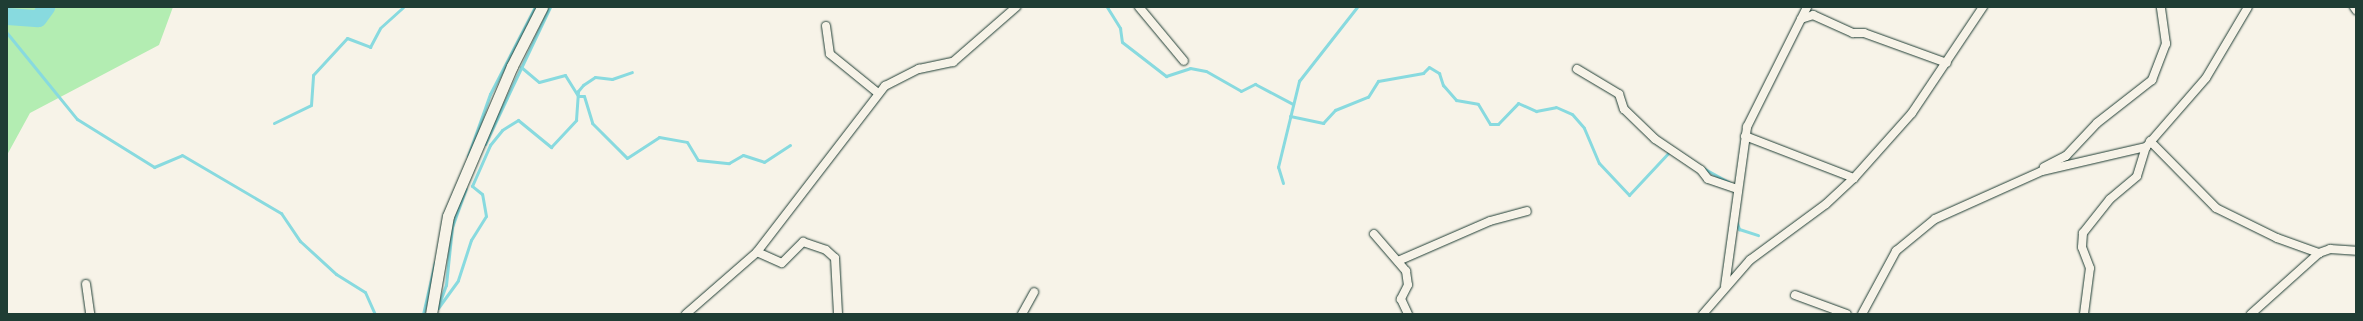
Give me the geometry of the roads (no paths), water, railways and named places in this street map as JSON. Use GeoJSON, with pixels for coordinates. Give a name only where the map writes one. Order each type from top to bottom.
{"type":"FeatureCollection","features":[{"type":"Feature","properties":{"kind":"street"},"geometry":{"type":"LineString","coordinates":[[432,314],[448,216],[512,66],[542,7]]}},
{"type":"Feature","properties":{"kind":"street"},"geometry":{"type":"LineString","coordinates":[[686,314],[757,252],[878,93],[895,79],[913,71],[953,62],[1016,7]]}},
{"type":"Feature","properties":{"kind":"street"},"geometry":{"type":"LineString","coordinates":[[1139,7],[1184,61]]}},
{"type":"Feature","properties":{"kind":"street"},"geometry":{"type":"LineString","coordinates":[[1724,289],[1745,136],[1807,7]]}},
{"type":"Feature","properties":{"kind":"street"},"geometry":{"type":"LineString","coordinates":[[1703,314],[1750,260],[1826,204],[1854,178],[1912,113],[1947,63],[1983,7]]}},
{"type":"Feature","properties":{"kind":"street"},"geometry":{"type":"LineString","coordinates":[[1862,314],[1875,285],[1911,235],[1967,202],[2025,177],[2066,156],[2102,119],[2152,80],[2166,44],[2161,7]]}},
{"type":"Feature","properties":{"kind":"street"},"geometry":{"type":"LineString","coordinates":[[2084,314],[2090,268],[2082,247],[2083,233],[2110,198],[2137,176],[2148,144],[2206,78],[2248,7]]}},
{"type":"Feature","properties":{"kind":"street"},"geometry":{"type":"LineString","coordinates":[[1801,19],[1813,15],[1854,33],[1864,33],[1947,63]]}},
{"type":"Feature","properties":{"kind":"street"},"geometry":{"type":"LineString","coordinates":[[826,26],[830,54],[878,93]]}},
{"type":"Feature","properties":{"kind":"street"},"geometry":{"type":"LineString","coordinates":[[1577,69],[1619,94],[1624,109],[1655,139],[1701,170],[1708,179],[1737,189]]}},
{"type":"Feature","properties":{"kind":"street"},"geometry":{"type":"LineString","coordinates":[[1745,136],[1854,178]]}},
{"type":"Feature","properties":{"kind":"street"},"geometry":{"type":"LineString","coordinates":[[2025,177],[2148,144]]}},
{"type":"Feature","properties":{"kind":"street"},"geometry":{"type":"LineString","coordinates":[[2148,144],[2216,208],[2277,238],[2319,253]]}},
{"type":"Feature","properties":{"kind":"street"},"geometry":{"type":"LineString","coordinates":[[1398,261],[1490,221],[1528,211]]}},
{"type":"Feature","properties":{"kind":"street"},"geometry":{"type":"LineString","coordinates":[[1374,234],[1398,261],[1409,278],[1401,299],[1408,314]]}},
{"type":"Feature","properties":{"kind":"street"},"geometry":{"type":"LineString","coordinates":[[757,252],[782,263],[804,242],[826,250],[835,258],[838,314]]}},
{"type":"Feature","properties":{"kind":"street"},"geometry":{"type":"LineString","coordinates":[[2251,314],[2319,253],[2330,249],[2356,251]]}},
{"type":"Feature","properties":{"kind":"street"},"geometry":{"type":"LineString","coordinates":[[86,284],[90,314]]}},
{"type":"Feature","properties":{"kind":"street"},"geometry":{"type":"LineString","coordinates":[[1022,314],[1034,292]]}},
{"type":"Feature","properties":{"kind":"street"},"geometry":{"type":"LineString","coordinates":[[1795,295],[1847,314]]}},
{"type":"Feature","properties":{"kind":"waterway"},"geometry":{"type":"LineString","coordinates":[[7,16],[38,18],[46,7]]}},
{"type":"Feature","properties":{"kind":"waterway"},"geometry":{"type":"LineString","coordinates":[[274,123],[311,105],[313,75],[347,38],[370,47],[380,28],[403,7]]}},
{"type":"Feature","properties":{"kind":"waterway"},"geometry":{"type":"LineString","coordinates":[[468,156],[490,94],[535,7]]}},
{"type":"Feature","properties":{"kind":"waterway"},"geometry":{"type":"LineString","coordinates":[[485,144],[550,7]]}},
{"type":"Feature","properties":{"kind":"waterway"},"geometry":{"type":"LineString","coordinates":[[1107,7],[1120,28],[1122,42],[1166,76],[1190,68],[1206,71],[1241,91],[1255,84],[1293,104]]}},
{"type":"Feature","properties":{"kind":"waterway"},"geometry":{"type":"LineString","coordinates":[[1283,183],[1278,167],[1299,81],[1357,7]]}},
{"type":"Feature","properties":{"kind":"waterway"},"geometry":{"type":"LineString","coordinates":[[7,33],[77,119],[154,167],[182,155],[281,213],[300,241],[336,274],[365,292],[375,314]]}},
{"type":"Feature","properties":{"kind":"waterway"},"geometry":{"type":"LineString","coordinates":[[521,67],[539,82],[565,75],[578,96],[584,96],[592,123],[627,158],[659,137],[687,142],[698,160],[729,163],[743,155],[764,162],[790,145]]}},
{"type":"Feature","properties":{"kind":"waterway"},"geometry":{"type":"LineString","coordinates":[[1290,116],[1323,123],[1335,110],[1368,97],[1378,81],[1423,73],[1429,67],[1439,73],[1443,85],[1456,100],[1478,104],[1490,124],[1498,124],[1518,103],[1536,111],[1556,107],[1572,114],[1584,128],[1599,163],[1629,195],[1671,150]]}},
{"type":"Feature","properties":{"kind":"waterway"},"geometry":{"type":"LineString","coordinates":[[438,308],[458,280],[471,240],[486,216],[482,194],[472,186],[490,145],[502,130],[518,120],[551,147],[576,120],[578,91],[583,85],[595,77],[612,79],[632,72]]}},
{"type":"Feature","properties":{"kind":"waterway"},"geometry":{"type":"LineString","coordinates":[[1703,168],[1730,183]]}},
{"type":"Feature","properties":{"kind":"waterway"},"geometry":{"type":"LineString","coordinates":[[439,304],[446,285],[452,227],[466,188]]}},
{"type":"Feature","properties":{"kind":"waterway"},"geometry":{"type":"LineString","coordinates":[[1736,221],[1739,229],[1758,235]]}},
{"type":"Feature","properties":{"kind":"waterway"},"geometry":{"type":"LineString","coordinates":[[423,314],[435,262]]}}]}
